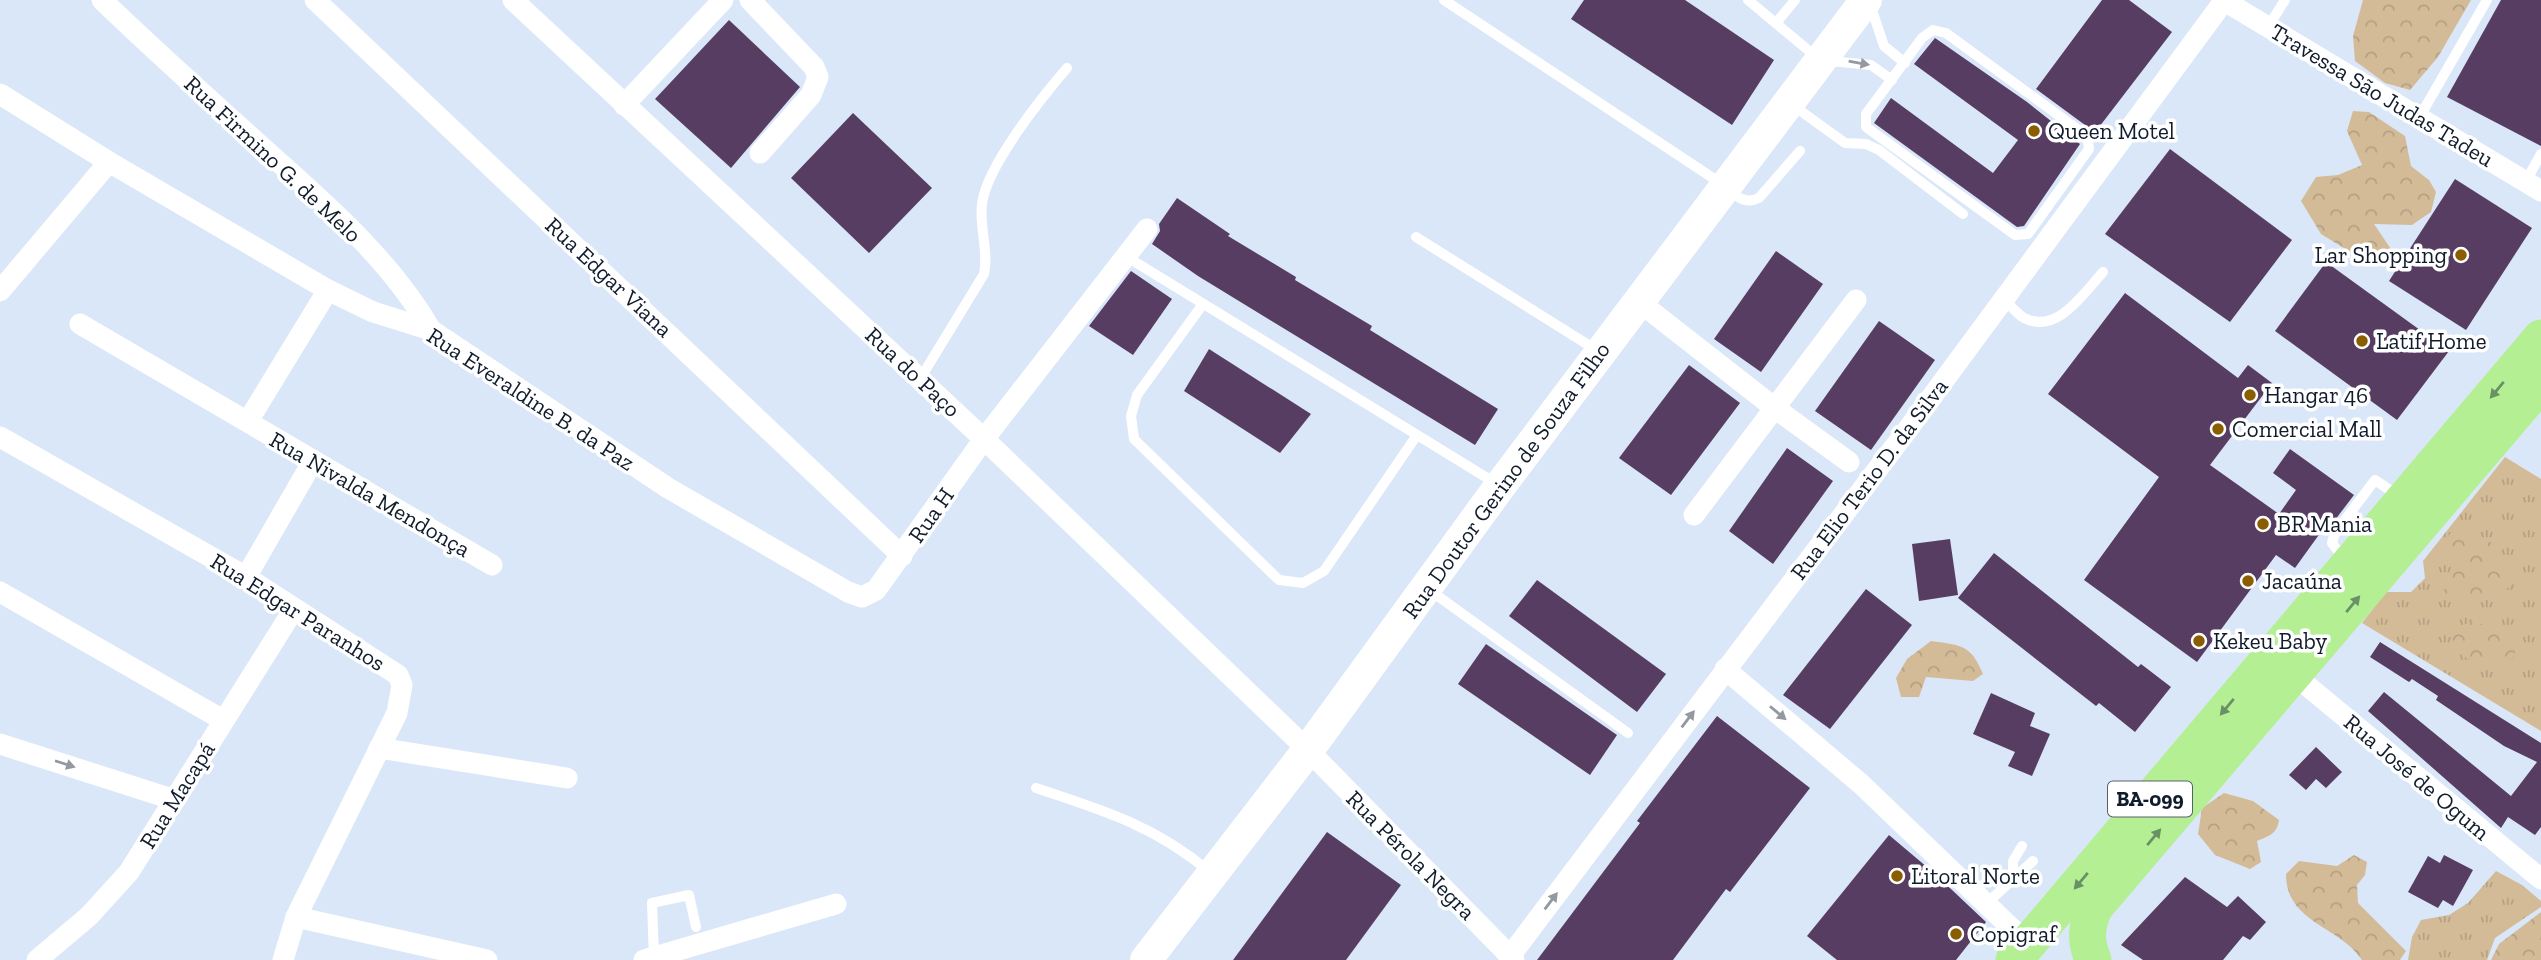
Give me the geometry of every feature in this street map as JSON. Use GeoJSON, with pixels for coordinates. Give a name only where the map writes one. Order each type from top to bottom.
{"type":"FeatureCollection","features":[{"type":"Feature","properties":{"kind":"highway","name":"BA-099"},"geometry":{"type":"LineString","coordinates":[[2021,952],[2541,338]]}},
{"type":"Feature","properties":{"kind":"highway","name":"BA-099"},"geometry":{"type":"LineString","coordinates":[[2093,960],[2087,944],[2087,926],[2094,908],[2541,383]]}},
{"type":"Feature","properties":{"kind":"main road","name":"Rua Doutor Gerino de Souza Filho"},"geometry":{"type":"LineString","coordinates":[[1146,960],[1308,751],[1500,486],[1867,0]]}},
{"type":"Feature","properties":{"kind":"street","name":"Rua Firmino G. de Melo"},"geometry":{"type":"LineString","coordinates":[[102,0],[334,212],[413,299],[431,330]]}},
{"type":"Feature","properties":{"kind":"street","name":"Rua Edgar Viana"},"geometry":{"type":"LineString","coordinates":[[314,0],[902,556]]}},
{"type":"Feature","properties":{"kind":"street","name":"Rua do Paço"},"geometry":{"type":"LineString","coordinates":[[513,0],[984,439],[1308,751]]}},
{"type":"Feature","properties":{"kind":"street"},"geometry":{"type":"LineString","coordinates":[[624,105],[723,0]]}},
{"type":"Feature","properties":{"kind":"street"},"geometry":{"type":"LineString","coordinates":[[750,0],[814,67],[818,77],[811,95],[760,153]]}},
{"type":"Feature","properties":{"kind":"street","name":"Travessa São Judas Tadeu"},"geometry":{"type":"LineString","coordinates":[[2223,0],[2533,186]]}},
{"type":"Feature","properties":{"kind":"street","name":"Rua Elio Terio D. da Silva"},"geometry":{"type":"LineString","coordinates":[[1512,958],[2004,299],[2223,0]]}},
{"type":"Feature","properties":{"kind":"street","name":"Rua Everaldine B. da Paz"},"geometry":{"type":"LineString","coordinates":[[0,94],[109,162],[328,290],[373,312],[431,330],[668,488],[848,592],[862,597],[876,590]]}},
{"type":"Feature","properties":{"kind":"street"},"geometry":{"type":"LineString","coordinates":[[0,291],[109,162]]}},
{"type":"Feature","properties":{"kind":"street","name":"Rua H"},"geometry":{"type":"LineString","coordinates":[[876,590],[984,439],[1147,229]]}},
{"type":"Feature","properties":{"kind":"street"},"geometry":{"type":"LineString","coordinates":[[248,421],[328,290]]}},
{"type":"Feature","properties":{"kind":"street"},"geometry":{"type":"LineString","coordinates":[[1694,515],[1856,300]]}},
{"type":"Feature","properties":{"kind":"street"},"geometry":{"type":"LineString","coordinates":[[1638,301],[1776,409],[1849,462]]}},
{"type":"Feature","properties":{"kind":"street","name":"Rua Nivalda Mendonça"},"geometry":{"type":"LineString","coordinates":[[80,324],[492,565]]}},
{"type":"Feature","properties":{"kind":"street","name":"Rua Edgar Paranhos"},"geometry":{"type":"LineString","coordinates":[[0,437],[246,578],[398,675],[402,685],[402,697],[296,917],[283,960]]}},
{"type":"Feature","properties":{"kind":"street"},"geometry":{"type":"LineString","coordinates":[[246,578],[313,461]]}},
{"type":"Feature","properties":{"kind":"street"},"geometry":{"type":"LineString","coordinates":[[0,592],[223,720]]}},
{"type":"Feature","properties":{"kind":"street","name":"Rua Macapá"},"geometry":{"type":"LineString","coordinates":[[37,960],[114,891],[175,800],[294,609]]}},
{"type":"Feature","properties":{"kind":"street"},"geometry":{"type":"LineString","coordinates":[[1726,669],[1861,784],[1987,902],[2021,952]]}},
{"type":"Feature","properties":{"kind":"street","name":"Rua José de Ogum"},"geometry":{"type":"LineString","coordinates":[[2293,674],[2541,879]]}},
{"type":"Feature","properties":{"kind":"street"},"geometry":{"type":"LineString","coordinates":[[0,744],[175,800]]}},
{"type":"Feature","properties":{"kind":"street"},"geometry":{"type":"LineString","coordinates":[[379,748],[567,778]]}},
{"type":"Feature","properties":{"kind":"street","name":"Rua Pérola Negra"},"geometry":{"type":"LineString","coordinates":[[1308,751],[1512,958]]}},
{"type":"Feature","properties":{"kind":"street"},"geometry":{"type":"LineString","coordinates":[[649,959],[689,955],[836,904]]}},
{"type":"Feature","properties":{"kind":"street"},"geometry":{"type":"LineString","coordinates":[[296,917],[487,960]]}},
{"type":"Feature","properties":{"kind":"lane"},"geometry":{"type":"LineString","coordinates":[[1444,0],[1725,186],[1740,200],[1751,202],[1759,198],[1800,151]]}},
{"type":"Feature","properties":{"kind":"lane"},"geometry":{"type":"LineString","coordinates":[[1748,0],[1821,60],[1871,65],[1892,80]]}},
{"type":"Feature","properties":{"kind":"lane"},"geometry":{"type":"LineString","coordinates":[[1776,23],[1795,0]]}},
{"type":"Feature","properties":{"kind":"lane"},"geometry":{"type":"LineString","coordinates":[[1867,0],[1884,46],[1905,63]]}},
{"type":"Feature","properties":{"kind":"lane"},"geometry":{"type":"LineString","coordinates":[[2268,27],[2285,0]]}},
{"type":"Feature","properties":{"kind":"lane"},"geometry":{"type":"LineString","coordinates":[[2419,118],[2487,0]]}},
{"type":"Feature","properties":{"kind":"lane"},"geometry":{"type":"LineString","coordinates":[[1933,30],[1946,33],[2080,131],[2088,141],[2089,149],[2028,234],[2015,235],[1866,127],[1863,119],[1866,114],[1905,63],[1922,38],[1933,30]]}},
{"type":"Feature","properties":{"kind":"lane"},"geometry":{"type":"LineString","coordinates":[[920,379],[984,274],[987,261],[981,209],[989,179],[1043,96],[1067,68]]}},
{"type":"Feature","properties":{"kind":"lane"},"geometry":{"type":"LineString","coordinates":[[1789,102],[1845,143],[1866,144],[1879,150],[1963,214]]}},
{"type":"Feature","properties":{"kind":"lane"},"geometry":{"type":"LineString","coordinates":[[2533,186],[2541,154]]}},
{"type":"Feature","properties":{"kind":"lane"},"geometry":{"type":"LineString","coordinates":[[1416,237],[1600,352]]}},
{"type":"Feature","properties":{"kind":"lane"},"geometry":{"type":"LineString","coordinates":[[1127,257],[1418,435],[1458,463],[1500,486]]}},
{"type":"Feature","properties":{"kind":"lane"},"geometry":{"type":"LineString","coordinates":[[2004,299],[2024,317],[2039,321],[2062,316],[2103,272]]}},
{"type":"Feature","properties":{"kind":"lane"},"geometry":{"type":"LineString","coordinates":[[1203,304],[1137,395],[1131,416],[1134,439],[1279,580],[1303,583],[1324,571],[1418,435]]}},
{"type":"Feature","properties":{"kind":"lane"},"geometry":{"type":"LineString","coordinates":[[1426,588],[1628,733]]}},
{"type":"Feature","properties":{"kind":"lane"},"geometry":{"type":"LineString","coordinates":[[1036,788],[1128,818],[1193,858],[1212,874]]}},
{"type":"Feature","properties":{"kind":"lane"},"geometry":{"type":"LineString","coordinates":[[2013,879],[2013,861],[2022,846]]}},
{"type":"Feature","properties":{"kind":"lane"},"geometry":{"type":"LineString","coordinates":[[1987,902],[2033,861]]}},
{"type":"Feature","properties":{"kind":"lane"},"geometry":{"type":"LineString","coordinates":[[649,959],[652,902],[688,895],[696,927]]}},
{"type":"Feature","properties":{"kind":"green space"},"geometry":{"type":"Polygon","coordinates":[[[2363,0],[2471,0],[2438,57],[2410,90],[2385,83],[2355,61],[2353,36],[2363,0]]]}},
{"type":"Feature","properties":{"kind":"green space"},"geometry":{"type":"Polygon","coordinates":[[[2353,111],[2369,112],[2405,136],[2411,166],[2429,180],[2436,192],[2431,212],[2412,225],[2374,224],[2395,255],[2385,264],[2370,264],[2321,234],[2301,201],[2316,177],[2338,175],[2362,165],[2347,131],[2353,111]]]}},
{"type":"Feature","properties":{"kind":"green space"},"geometry":{"type":"Polygon","coordinates":[[[2505,457],[2541,479],[2541,731],[2362,623],[2386,592],[2411,592],[2425,578],[2423,561],[2505,457]]]}},
{"type":"Feature","properties":{"kind":"green space"},"geometry":{"type":"Polygon","coordinates":[[[2461,521],[2477,538],[2491,542],[2502,557],[2507,568],[2509,587],[2497,598],[2476,598],[2462,594],[2452,599],[2442,594],[2452,565],[2445,549],[2447,537],[2461,521]]]}},
{"type":"Feature","properties":{"kind":"green space"},"geometry":{"type":"Polygon","coordinates":[[[2471,622],[2514,630],[2515,650],[2512,659],[2504,668],[2467,659],[2453,643],[2453,629],[2471,622]]]}},
{"type":"Feature","properties":{"kind":"green space"},"geometry":{"type":"Polygon","coordinates":[[[1931,641],[1957,645],[1969,651],[1983,674],[1973,681],[1926,677],[1919,697],[1901,697],[1896,678],[1907,659],[1931,641]]]}},
{"type":"Feature","properties":{"kind":"green space"},"geometry":{"type":"Polygon","coordinates":[[[2224,793],[2253,801],[2279,820],[2269,836],[2257,841],[2261,862],[2250,869],[2215,855],[2198,834],[2202,808],[2224,793]]]}},
{"type":"Feature","properties":{"kind":"green space"},"geometry":{"type":"Polygon","coordinates":[[[2354,855],[2367,862],[2365,875],[2357,885],[2358,903],[2406,951],[2400,960],[2362,960],[2341,939],[2304,914],[2288,890],[2286,874],[2299,861],[2337,866],[2354,855]]]}},
{"type":"Feature","properties":{"kind":"green space"},"geometry":{"type":"Polygon","coordinates":[[[2496,871],[2522,885],[2541,901],[2541,907],[2495,938],[2487,960],[2408,960],[2412,937],[2421,920],[2449,915],[2468,903],[2496,871]]]}},
{"type":"Feature","properties":{"kind":"green space"},"geometry":{"type":"Polygon","coordinates":[[[2541,912],[2541,960],[2491,960],[2499,944],[2541,912]]]}},
{"type":"Feature","properties":{"kind":"building"},"geometry":{"type":"Polygon","coordinates":[[[1584,0],[1685,0],[1774,60],[1732,125],[1571,19],[1584,0]]]}},
{"type":"Feature","properties":{"kind":"building"},"geometry":{"type":"Polygon","coordinates":[[[2102,0],[2129,0],[2172,32],[2093,135],[2085,125],[2036,89],[2102,0]]]}},
{"type":"Feature","properties":{"kind":"building"},"geometry":{"type":"Polygon","coordinates":[[[2501,0],[2541,0],[2541,146],[2447,97],[2501,0]]]}},
{"type":"Feature","properties":{"kind":"building"},"geometry":{"type":"Polygon","coordinates":[[[729,20],[800,87],[731,168],[655,99],[729,20]]]}},
{"type":"Feature","properties":{"kind":"building","name":"Queen Motel"},"geometry":{"type":"Polygon","coordinates":[[[1935,38],[2027,102],[2080,144],[2024,226],[2017,227],[1874,123],[1891,98],[1993,173],[2018,140],[1914,64],[1935,38]]]}},
{"type":"Feature","properties":{"kind":"building"},"geometry":{"type":"Polygon","coordinates":[[[853,113],[932,188],[869,253],[791,178],[853,113]]]}},
{"type":"Feature","properties":{"kind":"building"},"geometry":{"type":"Polygon","coordinates":[[[2170,149],[2292,240],[2230,322],[2105,234],[2170,149]]]}},
{"type":"Feature","properties":{"kind":"building","name":"Lar Shopping"},"geometry":{"type":"Polygon","coordinates":[[[2455,179],[2532,228],[2466,330],[2389,281],[2455,179]]]}},
{"type":"Feature","properties":{"kind":"building"},"geometry":{"type":"Polygon","coordinates":[[[1177,198],[1230,234],[1228,236],[1296,277],[1295,280],[1372,326],[1370,330],[1498,409],[1475,445],[1198,276],[1152,244],[1160,231],[1159,224],[1177,198]]]}},
{"type":"Feature","properties":{"kind":"building"},"geometry":{"type":"Polygon","coordinates":[[[1776,251],[1823,284],[1761,372],[1714,339],[1776,251]]]}},
{"type":"Feature","properties":{"kind":"building","name":"Latif Home"},"geometry":{"type":"Polygon","coordinates":[[[2326,262],[2449,351],[2397,420],[2275,331],[2326,262]]]}},
{"type":"Feature","properties":{"kind":"building"},"geometry":{"type":"Polygon","coordinates":[[[1131,271],[1172,299],[1133,355],[1089,326],[1131,271]]]}},
{"type":"Feature","properties":{"kind":"building"},"geometry":{"type":"Polygon","coordinates":[[[2125,293],[2238,378],[2248,365],[2272,383],[2210,465],[2279,514],[2296,490],[2273,473],[2290,449],[2354,495],[2335,520],[2331,518],[2295,568],[2276,555],[2197,662],[2084,580],[2159,477],[2048,394],[2125,293]]]}},
{"type":"Feature","properties":{"kind":"building"},"geometry":{"type":"Polygon","coordinates":[[[1879,321],[1935,360],[1871,450],[1815,411],[1879,321]]]}},
{"type":"Feature","properties":{"kind":"building"},"geometry":{"type":"Polygon","coordinates":[[[1209,349],[1311,414],[1280,453],[1184,391],[1209,349]]]}},
{"type":"Feature","properties":{"kind":"building"},"geometry":{"type":"Polygon","coordinates":[[[1689,365],[1740,403],[1671,495],[1619,458],[1689,365]]]}},
{"type":"Feature","properties":{"kind":"building"},"geometry":{"type":"Polygon","coordinates":[[[1787,448],[1833,481],[1773,564],[1729,531],[1787,448]]]}},
{"type":"Feature","properties":{"kind":"building"},"geometry":{"type":"Polygon","coordinates":[[[1950,539],[1958,595],[1919,601],[1912,544],[1950,539]]]}},
{"type":"Feature","properties":{"kind":"building"},"geometry":{"type":"Polygon","coordinates":[[[1994,553],[2138,667],[2141,664],[2171,687],[2135,732],[2099,703],[2096,706],[1958,598],[1994,553]]]}},
{"type":"Feature","properties":{"kind":"building"},"geometry":{"type":"Polygon","coordinates":[[[1537,580],[1666,674],[1637,712],[1509,616],[1537,580]]]}},
{"type":"Feature","properties":{"kind":"building"},"geometry":{"type":"Polygon","coordinates":[[[1866,589],[1912,625],[1830,729],[1783,695],[1866,589]]]}},
{"type":"Feature","properties":{"kind":"building"},"geometry":{"type":"Polygon","coordinates":[[[2380,642],[2541,743],[2541,827],[2535,835],[2508,817],[2501,828],[2368,711],[2384,692],[2511,796],[2537,762],[2504,746],[2436,700],[2438,696],[2412,679],[2409,682],[2370,657],[2380,642]]]}},
{"type":"Feature","properties":{"kind":"building"},"geometry":{"type":"Polygon","coordinates":[[[1486,644],[1617,735],[1590,775],[1458,684],[1486,644]]]}},
{"type":"Feature","properties":{"kind":"building"},"geometry":{"type":"Polygon","coordinates":[[[1991,693],[2035,713],[2030,726],[2050,734],[2032,776],[2008,766],[2015,752],[1973,734],[1991,693]]]}},
{"type":"Feature","properties":{"kind":"building"},"geometry":{"type":"Polygon","coordinates":[[[1717,716],[1810,788],[1730,892],[1726,889],[1673,960],[1537,960],[1640,823],[1637,821],[1717,716]]]}},
{"type":"Feature","properties":{"kind":"building"},"geometry":{"type":"Polygon","coordinates":[[[2316,747],[2342,772],[2326,788],[2316,779],[2306,790],[2289,775],[2316,747]]]}},
{"type":"Feature","properties":{"kind":"building"},"geometry":{"type":"Polygon","coordinates":[[[1327,832],[1401,885],[1346,960],[1233,960],[1327,832]]]}},
{"type":"Feature","properties":{"kind":"building","name":"Litoral Norte"},"geometry":{"type":"Polygon","coordinates":[[[1889,835],[1986,922],[1956,960],[1837,960],[1807,936],[1889,835]]]}},
{"type":"Feature","properties":{"kind":"building"},"geometry":{"type":"Polygon","coordinates":[[[2444,855],[2473,870],[2453,906],[2443,900],[2438,908],[2408,892],[2428,856],[2440,863],[2444,855]]]}},
{"type":"Feature","properties":{"kind":"building"},"geometry":{"type":"Polygon","coordinates":[[[2185,877],[2227,907],[2238,896],[2266,922],[2250,940],[2243,936],[2223,960],[2143,960],[2121,945],[2185,877]]]}},
{"type":"Feature","properties":{"kind":"place","name":"Queen Motel"},"geometry":{"type":"Point","coordinates":[2034,131]}},
{"type":"Feature","properties":{"kind":"place","name":"Lar Shopping"},"geometry":{"type":"Point","coordinates":[2461,255]}},
{"type":"Feature","properties":{"kind":"place","name":"Latif Home"},"geometry":{"type":"Point","coordinates":[2362,341]}},
{"type":"Feature","properties":{"kind":"place","name":"Hangar 46"},"geometry":{"type":"Point","coordinates":[2250,395]}},
{"type":"Feature","properties":{"kind":"place","name":"Comercial Mall"},"geometry":{"type":"Point","coordinates":[2218,429]}},
{"type":"Feature","properties":{"kind":"place","name":"BR Mania"},"geometry":{"type":"Point","coordinates":[2263,524]}},
{"type":"Feature","properties":{"kind":"place","name":"Jacaúna"},"geometry":{"type":"Point","coordinates":[2248,581]}},
{"type":"Feature","properties":{"kind":"place","name":"Kekeu Baby"},"geometry":{"type":"Point","coordinates":[2199,641]}},
{"type":"Feature","properties":{"kind":"place","name":"Litoral Norte"},"geometry":{"type":"Point","coordinates":[1897,876]}},
{"type":"Feature","properties":{"kind":"place","name":"Copigraf"},"geometry":{"type":"Point","coordinates":[1956,934]}}]}
